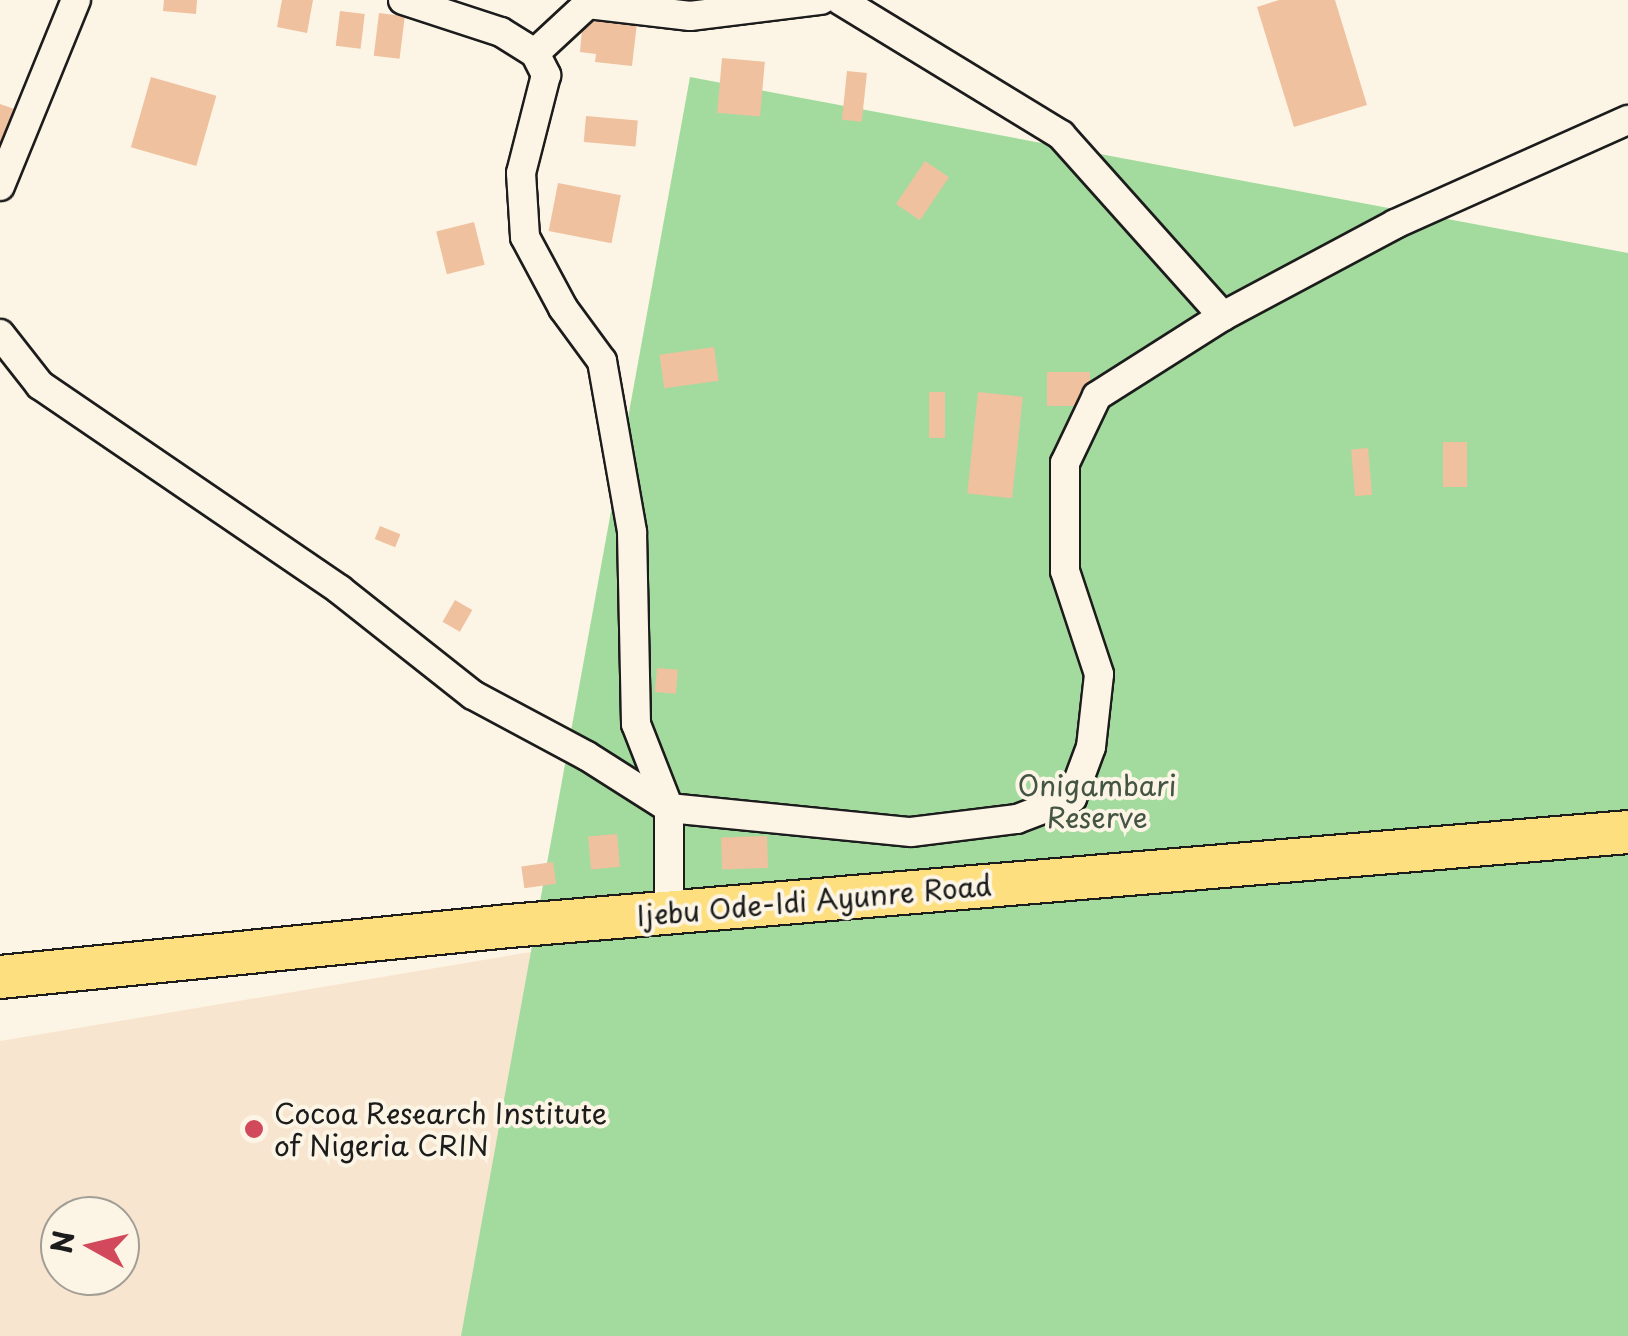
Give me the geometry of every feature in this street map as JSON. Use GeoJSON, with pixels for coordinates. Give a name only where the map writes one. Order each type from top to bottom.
{"type":"FeatureCollection","features":[{"type":"Feature","properties":{"kind":"main road","name":"Ijebu Ode-Idi Ayunre Road"},"geometry":{"type":"LineString","coordinates":[[0,977],[669,912],[1628,832]]}},
{"type":"Feature","properties":{"kind":"street"},"geometry":{"type":"LineString","coordinates":[[0,186],[76,0]]}},
{"type":"Feature","properties":{"kind":"street"},"geometry":{"type":"LineString","coordinates":[[403,0],[501,32],[535,53],[546,75],[520,173],[524,237],[563,308],[602,361],[632,532],[636,724],[669,808],[669,912]]}},
{"type":"Feature","properties":{"kind":"street"},"geometry":{"type":"LineString","coordinates":[[535,53],[588,4],[690,16],[820,0]]}},
{"type":"Feature","properties":{"kind":"street"},"geometry":{"type":"LineString","coordinates":[[840,0],[1061,135],[1224,316]]}},
{"type":"Feature","properties":{"kind":"street"},"geometry":{"type":"LineString","coordinates":[[0,334],[40,384],[340,590],[473,695],[587,756],[669,808],[911,832],[1017,819],[1072,798],[1091,747],[1099,674],[1065,571],[1065,464],[1098,396],[1224,316],[1395,224],[1628,120]]}},
{"type":"Feature","properties":{"kind":"shaded area","name":"Cocoa Research Institute of Nigeria CRIN"},"geometry":{"type":"Polygon","coordinates":[[[543,950],[466,1336],[0,1336],[0,1041],[543,950]]]}},
{"type":"Feature","properties":{"kind":"green space","name":"Onigambari Reserve"},"geometry":{"type":"Polygon","coordinates":[[[690,77],[1628,253],[1628,1336],[461,1336],[690,77]]]}},
{"type":"Feature","properties":{"kind":"building"},"geometry":{"type":"Polygon","coordinates":[[[164,0],[197,0],[196,14],[163,11],[164,0]]]}},
{"type":"Feature","properties":{"kind":"building"},"geometry":{"type":"Polygon","coordinates":[[[282,0],[313,0],[307,33],[277,27],[282,0]]]}},
{"type":"Feature","properties":{"kind":"building"},"geometry":{"type":"Polygon","coordinates":[[[1279,0],[1335,0],[1367,105],[1294,127],[1257,7],[1279,0]]]}},
{"type":"Feature","properties":{"kind":"building"},"geometry":{"type":"Polygon","coordinates":[[[340,11],[365,14],[361,49],[336,46],[340,11]]]}},
{"type":"Feature","properties":{"kind":"building"},"geometry":{"type":"Polygon","coordinates":[[[379,13],[405,16],[400,59],[374,56],[379,13]]]}},
{"type":"Feature","properties":{"kind":"building"},"geometry":{"type":"Polygon","coordinates":[[[583,17],[637,23],[632,66],[595,62],[596,54],[580,52],[583,17]]]}},
{"type":"Feature","properties":{"kind":"building"},"geometry":{"type":"Polygon","coordinates":[[[722,58],[765,62],[760,117],[717,113],[722,58]]]}},
{"type":"Feature","properties":{"kind":"building"},"geometry":{"type":"Polygon","coordinates":[[[847,71],[867,73],[862,122],[842,120],[847,71]]]}},
{"type":"Feature","properties":{"kind":"building"},"geometry":{"type":"Polygon","coordinates":[[[151,77],[216,96],[196,166],[131,147],[151,77]]]}},
{"type":"Feature","properties":{"kind":"building"},"geometry":{"type":"Polygon","coordinates":[[[0,104],[17,110],[0,152],[0,104]]]}},
{"type":"Feature","properties":{"kind":"building"},"geometry":{"type":"Polygon","coordinates":[[[586,116],[638,121],[636,146],[584,142],[586,116]]]}},
{"type":"Feature","properties":{"kind":"building"},"geometry":{"type":"Polygon","coordinates":[[[925,161],[949,177],[920,220],[896,204],[925,161]]]}},
{"type":"Feature","properties":{"kind":"building"},"geometry":{"type":"Polygon","coordinates":[[[558,183],[621,195],[611,243],[549,231],[558,183]]]}},
{"type":"Feature","properties":{"kind":"building"},"geometry":{"type":"Polygon","coordinates":[[[474,222],[485,265],[447,274],[436,231],[474,222]]]}},
{"type":"Feature","properties":{"kind":"building"},"geometry":{"type":"Polygon","coordinates":[[[714,347],[719,381],[664,388],[660,355],[714,347]]]}},
{"type":"Feature","properties":{"kind":"building"},"geometry":{"type":"Polygon","coordinates":[[[1047,372],[1090,372],[1090,406],[1047,406],[1047,372]]]}},
{"type":"Feature","properties":{"kind":"building"},"geometry":{"type":"Polygon","coordinates":[[[929,392],[945,392],[945,438],[929,438],[929,392]]]}},
{"type":"Feature","properties":{"kind":"building"},"geometry":{"type":"Polygon","coordinates":[[[978,392],[1023,397],[1012,498],[967,493],[978,392]]]}},
{"type":"Feature","properties":{"kind":"building"},"geometry":{"type":"Polygon","coordinates":[[[1443,442],[1467,442],[1467,487],[1443,487],[1443,442]]]}},
{"type":"Feature","properties":{"kind":"building"},"geometry":{"type":"Polygon","coordinates":[[[1368,448],[1372,495],[1355,496],[1351,449],[1368,448]]]}},
{"type":"Feature","properties":{"kind":"building"},"geometry":{"type":"Polygon","coordinates":[[[380,526],[400,534],[395,547],[375,539],[380,526]]]}},
{"type":"Feature","properties":{"kind":"building"},"geometry":{"type":"Polygon","coordinates":[[[455,600],[472,610],[460,632],[442,622],[455,600]]]}},
{"type":"Feature","properties":{"kind":"building"},"geometry":{"type":"Polygon","coordinates":[[[657,668],[678,670],[676,694],[655,692],[657,668]]]}},
{"type":"Feature","properties":{"kind":"building"},"geometry":{"type":"Polygon","coordinates":[[[617,834],[620,867],[591,869],[588,837],[617,834]]]}},
{"type":"Feature","properties":{"kind":"building"},"geometry":{"type":"Polygon","coordinates":[[[767,836],[768,868],[722,870],[721,838],[767,836]]]}},
{"type":"Feature","properties":{"kind":"building"},"geometry":{"type":"Polygon","coordinates":[[[553,862],[556,884],[524,888],[521,866],[553,862]]]}},
{"type":"Feature","properties":{"kind":"place","name":"Cocoa Research Institute of Nigeria CRIN"},"geometry":{"type":"Point","coordinates":[254,1129]}}]}
